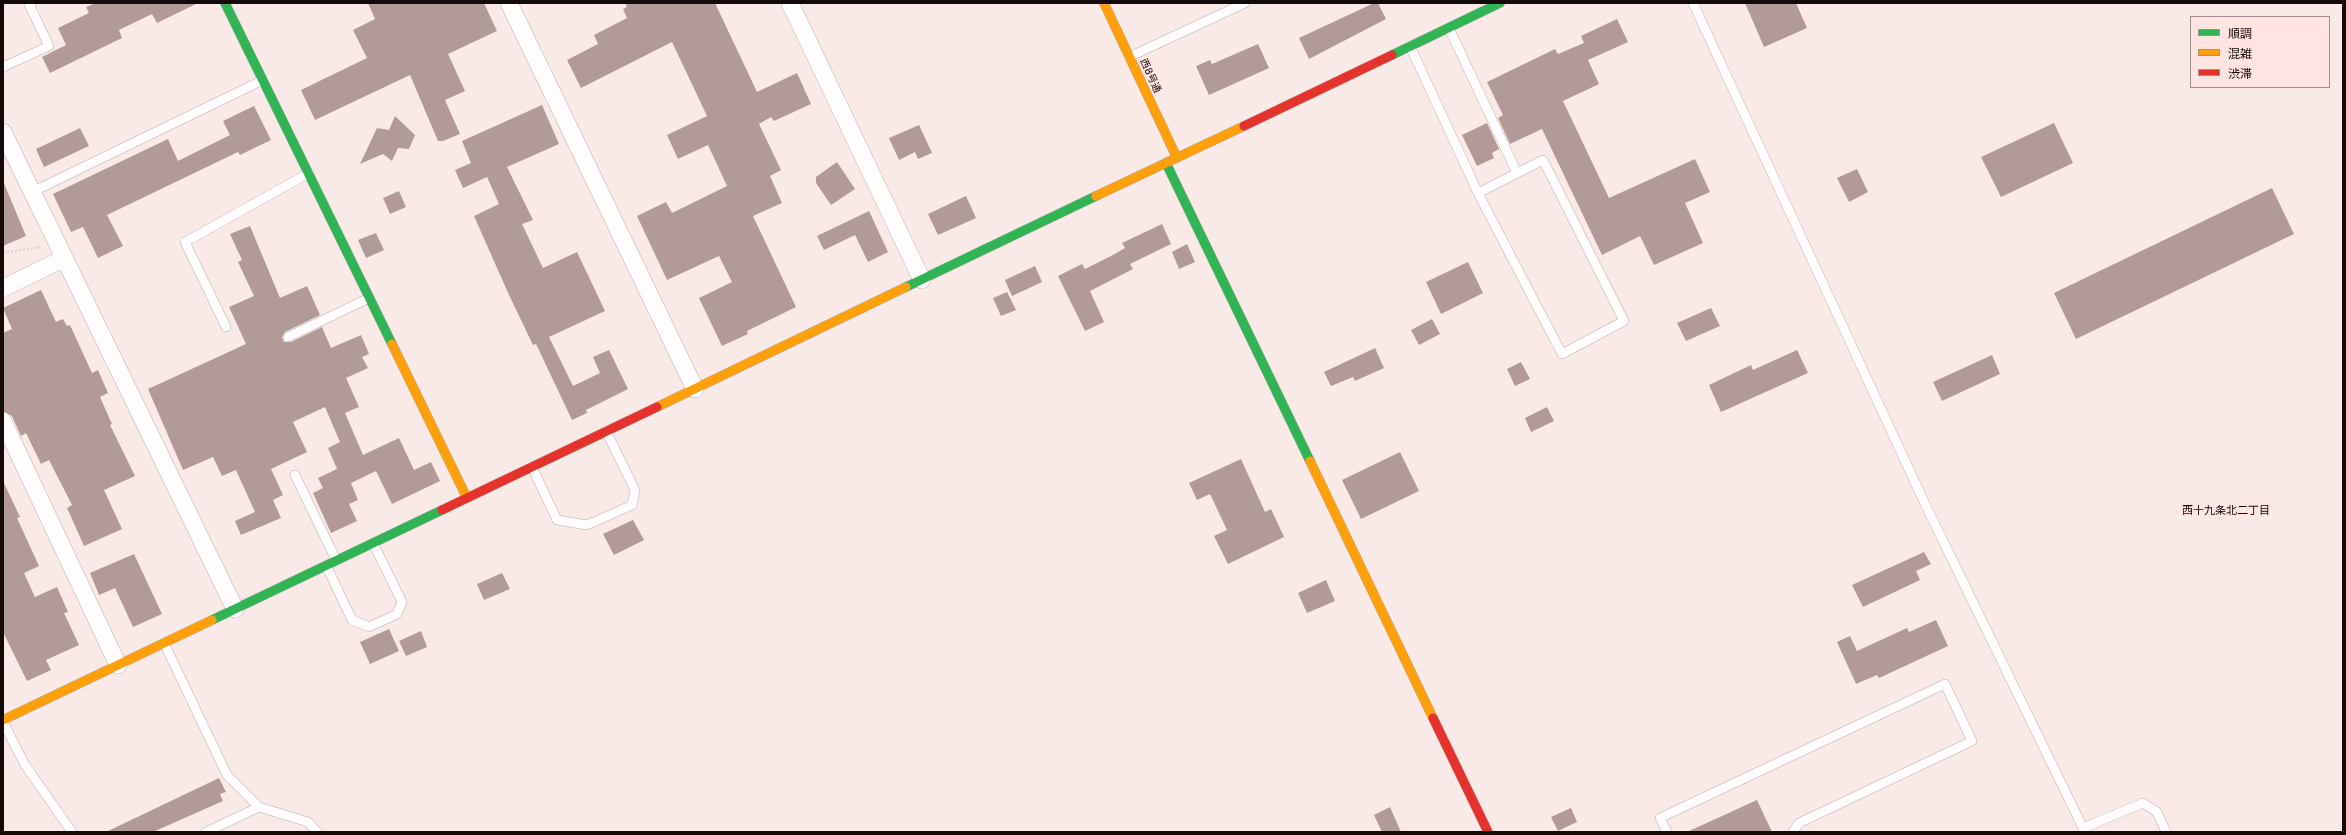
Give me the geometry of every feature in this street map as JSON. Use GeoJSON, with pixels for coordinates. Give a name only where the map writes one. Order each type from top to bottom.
{"type":"FeatureCollection","features":[{"type":"Feature","properties":{"kind":"street"},"geometry":{"type":"LineString","coordinates":[[225,3],[467,498]]}},
{"type":"Feature","properties":{"kind":"street"},"geometry":{"type":"LineString","coordinates":[[509,3],[695,389]]}},
{"type":"Feature","properties":{"kind":"street"},"geometry":{"type":"LineString","coordinates":[[790,3],[922,280]]}},
{"type":"Feature","properties":{"kind":"street","name":"西8号通"},"geometry":{"type":"LineString","coordinates":[[1104,3],[1177,158]]}},
{"type":"Feature","properties":{"kind":"street"},"geometry":{"type":"LineString","coordinates":[[3,721],[1500,3]]}},
{"type":"Feature","properties":{"kind":"street"},"geometry":{"type":"LineString","coordinates":[[3,132],[235,609]]}},
{"type":"Feature","properties":{"kind":"street"},"geometry":{"type":"LineString","coordinates":[[1166,163],[1488,832]]}},
{"type":"Feature","properties":{"kind":"street"},"geometry":{"type":"LineString","coordinates":[[3,288],[62,251]]}},
{"type":"Feature","properties":{"kind":"street"},"geometry":{"type":"LineString","coordinates":[[3,421],[118,665]]}},
{"type":"Feature","properties":{"kind":"lane"},"geometry":{"type":"LineString","coordinates":[[3,67],[49,46],[29,4],[31,3]]}},
{"type":"Feature","properties":{"kind":"lane"},"geometry":{"type":"LineString","coordinates":[[1129,57],[1245,3]]}},
{"type":"Feature","properties":{"kind":"lane"},"geometry":{"type":"LineString","coordinates":[[1693,3],[1926,506],[2084,830],[2143,803],[2157,812],[2166,832]]}},
{"type":"Feature","properties":{"kind":"lane"},"geometry":{"type":"LineString","coordinates":[[1449,28],[1517,173]]}},
{"type":"Feature","properties":{"kind":"lane"},"geometry":{"type":"LineString","coordinates":[[1410,46],[1478,193],[1562,354],[1624,321],[1543,160],[1478,193]]}},
{"type":"Feature","properties":{"kind":"lane"},"geometry":{"type":"LineString","coordinates":[[32,192],[263,80]]}},
{"type":"Feature","properties":{"kind":"lane"},"geometry":{"type":"LineString","coordinates":[[226,327],[185,242],[308,173]]}},
{"type":"Feature","properties":{"kind":"lane"},"geometry":{"type":"LineString","coordinates":[[288,337],[369,298]]}},
{"type":"Feature","properties":{"kind":"lane"},"geometry":{"type":"LineString","coordinates":[[532,467],[557,520],[587,525],[632,505],[635,490],[606,431]]}},
{"type":"Feature","properties":{"kind":"lane"},"geometry":{"type":"LineString","coordinates":[[295,475],[336,560]]}},
{"type":"Feature","properties":{"kind":"lane"},"geometry":{"type":"LineString","coordinates":[[326,565],[352,620],[369,627],[397,614],[402,602],[373,543]]}},
{"type":"Feature","properties":{"kind":"lane"},"geometry":{"type":"LineString","coordinates":[[164,643],[227,775],[259,806],[308,822],[317,832]]}},
{"type":"Feature","properties":{"kind":"lane"},"geometry":{"type":"LineString","coordinates":[[1667,832],[1660,818],[1945,684],[1972,741],[1799,823],[1793,832]]}},
{"type":"Feature","properties":{"kind":"lane"},"geometry":{"type":"LineString","coordinates":[[3,721],[25,765],[68,831]]}},
{"type":"Feature","properties":{"kind":"lane"},"geometry":{"type":"LineString","coordinates":[[206,832],[259,806]]}},
{"type":"Feature","properties":{"kind":"path"},"geometry":{"type":"LineString","coordinates":[[3,253],[62,251]]}},
{"type":"Feature","properties":{"kind":"building"},"geometry":{"type":"Polygon","coordinates":[[[96,3],[198,3],[157,23],[152,14],[119,30],[122,38],[50,73],[42,57],[66,45],[58,28],[89,13],[86,7],[96,3]]]}},
{"type":"Feature","properties":{"kind":"building"},"geometry":{"type":"Polygon","coordinates":[[[368,3],[484,3],[497,31],[448,54],[465,91],[445,100],[460,134],[443,141],[438,141],[410,75],[315,120],[301,90],[367,58],[353,30],[375,19],[368,3]]]}},
{"type":"Feature","properties":{"kind":"building"},"geometry":{"type":"Polygon","coordinates":[[[625,3],[715,3],[757,92],[797,73],[811,104],[774,121],[771,117],[759,124],[781,170],[770,176],[782,203],[753,216],[796,307],[747,331],[748,334],[722,346],[699,298],[732,282],[719,256],[667,280],[637,216],[666,202],[672,213],[727,186],[708,145],[678,159],[667,135],[707,116],[672,42],[581,88],[567,60],[598,44],[594,35],[627,18],[623,9],[627,7],[625,3]]]}},
{"type":"Feature","properties":{"kind":"building"},"geometry":{"type":"Polygon","coordinates":[[[1374,3],[1378,3],[1386,19],[1309,59],[1299,38],[1374,3]]]}},
{"type":"Feature","properties":{"kind":"building"},"geometry":{"type":"Polygon","coordinates":[[[1745,3],[1796,3],[1807,28],[1764,47],[1745,3]]]}},
{"type":"Feature","properties":{"kind":"building"},"geometry":{"type":"Polygon","coordinates":[[[1617,19],[1628,42],[1588,60],[1599,84],[1563,101],[1609,198],[1695,159],[1710,192],[1685,203],[1703,243],[1654,265],[1640,236],[1602,255],[1542,129],[1510,144],[1498,118],[1503,115],[1487,82],[1555,49],[1558,54],[1584,43],[1581,36],[1617,19]]]}},
{"type":"Feature","properties":{"kind":"building"},"geometry":{"type":"Polygon","coordinates":[[[1258,44],[1269,68],[1209,95],[1196,66],[1210,60],[1212,64],[1258,44]]]}},
{"type":"Feature","properties":{"kind":"building"},"geometry":{"type":"Polygon","coordinates":[[[542,105],[559,144],[507,167],[533,220],[522,224],[543,268],[577,252],[605,311],[549,337],[573,386],[600,373],[593,357],[609,350],[628,389],[586,410],[587,413],[572,420],[536,344],[533,345],[474,216],[499,204],[487,177],[463,188],[455,170],[471,163],[462,141],[542,105]]]}},
{"type":"Feature","properties":{"kind":"building"},"geometry":{"type":"Polygon","coordinates":[[[254,106],[271,140],[240,155],[238,152],[107,215],[123,246],[98,258],[83,227],[71,232],[53,194],[168,139],[178,161],[230,135],[223,121],[254,106]]]}},
{"type":"Feature","properties":{"kind":"building"},"geometry":{"type":"Polygon","coordinates":[[[395,116],[415,135],[409,149],[398,148],[392,161],[383,154],[360,164],[377,128],[389,130],[395,116]]]}},
{"type":"Feature","properties":{"kind":"building"},"geometry":{"type":"Polygon","coordinates":[[[1487,123],[1499,149],[1492,153],[1494,158],[1477,166],[1462,135],[1487,123]]]}},
{"type":"Feature","properties":{"kind":"building"},"geometry":{"type":"Polygon","coordinates":[[[2054,123],[2073,163],[2001,197],[1981,157],[2054,123]]]}},
{"type":"Feature","properties":{"kind":"building"},"geometry":{"type":"Polygon","coordinates":[[[919,125],[932,153],[918,159],[915,152],[899,160],[889,138],[919,125]]]}},
{"type":"Feature","properties":{"kind":"building"},"geometry":{"type":"Polygon","coordinates":[[[80,128],[89,146],[44,167],[36,149],[80,128]]]}},
{"type":"Feature","properties":{"kind":"building"},"geometry":{"type":"Polygon","coordinates":[[[837,162],[855,189],[831,205],[816,183],[816,177],[837,162]]]}},
{"type":"Feature","properties":{"kind":"building"},"geometry":{"type":"Polygon","coordinates":[[[1857,169],[1868,192],[1849,202],[1837,178],[1857,169]]]}},
{"type":"Feature","properties":{"kind":"building"},"geometry":{"type":"Polygon","coordinates":[[[3,181],[26,236],[3,246],[3,181]]]}},
{"type":"Feature","properties":{"kind":"building"},"geometry":{"type":"Polygon","coordinates":[[[2272,188],[2294,234],[2076,339],[2054,293],[2272,188]]]}},
{"type":"Feature","properties":{"kind":"building"},"geometry":{"type":"Polygon","coordinates":[[[399,191],[406,207],[390,214],[383,198],[399,191]]]}},
{"type":"Feature","properties":{"kind":"building"},"geometry":{"type":"Polygon","coordinates":[[[966,196],[976,218],[938,235],[928,214],[966,196]]]}},
{"type":"Feature","properties":{"kind":"building"},"geometry":{"type":"Polygon","coordinates":[[[869,211],[888,252],[868,262],[855,235],[824,250],[817,236],[869,211]]]}},
{"type":"Feature","properties":{"kind":"building"},"geometry":{"type":"Polygon","coordinates":[[[1162,224],[1171,244],[1130,264],[1133,269],[1090,291],[1104,322],[1085,331],[1058,276],[1082,264],[1085,269],[1111,256],[1125,248],[1122,243],[1162,224]]]}},
{"type":"Feature","properties":{"kind":"building"},"geometry":{"type":"Polygon","coordinates":[[[250,226],[280,298],[307,286],[320,315],[285,332],[282,337],[284,342],[291,342],[322,327],[331,348],[361,335],[369,354],[362,357],[368,368],[346,378],[359,407],[345,413],[363,455],[399,438],[414,470],[431,462],[440,481],[392,504],[376,471],[351,483],[358,500],[349,504],[357,521],[331,533],[313,493],[323,488],[318,478],[337,469],[328,448],[340,442],[325,407],[293,422],[307,452],[271,469],[283,495],[273,500],[281,518],[241,535],[235,521],[255,512],[236,470],[222,476],[213,457],[183,470],[148,389],[246,344],[229,307],[254,296],[238,262],[242,260],[230,234],[250,226]]]}},
{"type":"Feature","properties":{"kind":"building"},"geometry":{"type":"Polygon","coordinates":[[[376,233],[384,250],[366,258],[358,240],[376,233]]]}},
{"type":"Feature","properties":{"kind":"building"},"geometry":{"type":"Polygon","coordinates":[[[1187,244],[1195,262],[1179,269],[1172,252],[1187,244]]]}},
{"type":"Feature","properties":{"kind":"building"},"geometry":{"type":"Polygon","coordinates":[[[1468,262],[1483,293],[1441,314],[1426,282],[1468,262]]]}},
{"type":"Feature","properties":{"kind":"building"},"geometry":{"type":"Polygon","coordinates":[[[1035,266],[1042,282],[1012,296],[1005,280],[1035,266]]]}},
{"type":"Feature","properties":{"kind":"building"},"geometry":{"type":"Polygon","coordinates":[[[41,290],[56,322],[63,319],[67,326],[70,325],[92,373],[98,370],[108,393],[100,397],[112,424],[110,425],[135,476],[104,490],[122,529],[84,546],[67,508],[72,505],[49,460],[41,464],[26,433],[21,436],[12,416],[3,411],[3,333],[12,329],[3,308],[41,290]]]}},
{"type":"Feature","properties":{"kind":"building"},"geometry":{"type":"Polygon","coordinates":[[[1007,292],[1016,310],[1001,316],[993,298],[1007,292]]]}},
{"type":"Feature","properties":{"kind":"building"},"geometry":{"type":"Polygon","coordinates":[[[1711,308],[1720,326],[1686,341],[1677,323],[1711,308]]]}},
{"type":"Feature","properties":{"kind":"building"},"geometry":{"type":"Polygon","coordinates":[[[1432,319],[1440,334],[1419,345],[1411,330],[1432,319]]]}},
{"type":"Feature","properties":{"kind":"building"},"geometry":{"type":"Polygon","coordinates":[[[1375,348],[1384,368],[1355,381],[1353,377],[1331,386],[1324,372],[1375,348]]]}},
{"type":"Feature","properties":{"kind":"building"},"geometry":{"type":"Polygon","coordinates":[[[1797,350],[1808,373],[1721,412],[1709,385],[1751,365],[1753,370],[1797,350]]]}},
{"type":"Feature","properties":{"kind":"building"},"geometry":{"type":"Polygon","coordinates":[[[1992,355],[2000,374],[1942,401],[1933,382],[1992,355]]]}},
{"type":"Feature","properties":{"kind":"building"},"geometry":{"type":"Polygon","coordinates":[[[1521,362],[1530,379],[1515,386],[1507,369],[1521,362]]]}},
{"type":"Feature","properties":{"kind":"building"},"geometry":{"type":"Polygon","coordinates":[[[1547,407],[1554,421],[1531,432],[1525,418],[1547,407]]]}},
{"type":"Feature","properties":{"kind":"building"},"geometry":{"type":"Polygon","coordinates":[[[1400,452],[1419,491],[1361,519],[1342,480],[1400,452]]]}},
{"type":"Feature","properties":{"kind":"building"},"geometry":{"type":"Polygon","coordinates":[[[1241,459],[1265,512],[1271,509],[1284,537],[1228,564],[1214,536],[1227,530],[1210,494],[1197,500],[1189,483],[1241,459]]]}},
{"type":"Feature","properties":{"kind":"building"},"geometry":{"type":"Polygon","coordinates":[[[3,481],[20,517],[17,518],[39,566],[24,573],[35,597],[57,587],[68,612],[64,613],[79,645],[46,660],[51,670],[27,681],[3,632],[3,481]]]}},
{"type":"Feature","properties":{"kind":"building"},"geometry":{"type":"Polygon","coordinates":[[[633,520],[644,540],[614,555],[603,534],[633,520]]]}},
{"type":"Feature","properties":{"kind":"building"},"geometry":{"type":"Polygon","coordinates":[[[1924,552],[1931,564],[1916,571],[1920,580],[1863,607],[1852,585],[1924,552]]]}},
{"type":"Feature","properties":{"kind":"building"},"geometry":{"type":"Polygon","coordinates":[[[134,554],[162,614],[133,627],[115,588],[99,595],[90,573],[134,554]]]}},
{"type":"Feature","properties":{"kind":"building"},"geometry":{"type":"Polygon","coordinates":[[[502,573],[510,589],[484,600],[477,584],[502,573]]]}},
{"type":"Feature","properties":{"kind":"building"},"geometry":{"type":"Polygon","coordinates":[[[1326,580],[1335,601],[1307,613],[1298,593],[1326,580]]]}},
{"type":"Feature","properties":{"kind":"building"},"geometry":{"type":"Polygon","coordinates":[[[1936,620],[1948,646],[1879,678],[1877,675],[1856,684],[1837,642],[1850,636],[1857,651],[1907,628],[1909,632],[1936,620]]]}},
{"type":"Feature","properties":{"kind":"building"},"geometry":{"type":"Polygon","coordinates":[[[389,629],[399,651],[370,664],[360,642],[389,629]]]}},
{"type":"Feature","properties":{"kind":"building"},"geometry":{"type":"Polygon","coordinates":[[[421,631],[427,647],[406,656],[399,641],[421,631]]]}},
{"type":"Feature","properties":{"kind":"building"},"geometry":{"type":"Polygon","coordinates":[[[219,778],[226,792],[220,794],[223,801],[153,832],[106,832],[219,778]]]}},
{"type":"Feature","properties":{"kind":"building"},"geometry":{"type":"Polygon","coordinates":[[[1757,800],[1772,832],[1687,832],[1757,800]]]}},
{"type":"Feature","properties":{"kind":"building"},"geometry":{"type":"Polygon","coordinates":[[[1390,807],[1401,832],[1382,832],[1374,815],[1390,807]]]}},
{"type":"Feature","properties":{"kind":"building"},"geometry":{"type":"Polygon","coordinates":[[[1571,808],[1577,822],[1558,831],[1551,817],[1571,808]]]}},
{"type":"Feature","properties":{"kind":"traffic: fast"},"geometry":{"type":"LineString","coordinates":[[225,3],[392,344]]}},
{"type":"Feature","properties":{"kind":"traffic: fast"},"geometry":{"type":"LineString","coordinates":[[1392,55],[1500,3]]}},
{"type":"Feature","properties":{"kind":"traffic: fast"},"geometry":{"type":"LineString","coordinates":[[1166,163],[1310,461]]}},
{"type":"Feature","properties":{"kind":"traffic: fast"},"geometry":{"type":"LineString","coordinates":[[906,287],[1096,196]]}},
{"type":"Feature","properties":{"kind":"traffic: fast"},"geometry":{"type":"LineString","coordinates":[[212,620],[442,510]]}},
{"type":"Feature","properties":{"kind":"traffic: slow"},"geometry":{"type":"LineString","coordinates":[[1104,3],[1177,158]]}},
{"type":"Feature","properties":{"kind":"traffic: slow"},"geometry":{"type":"LineString","coordinates":[[1096,196],[1244,126]]}},
{"type":"Feature","properties":{"kind":"traffic: slow"},"geometry":{"type":"LineString","coordinates":[[657,407],[906,287]]}},
{"type":"Feature","properties":{"kind":"traffic: slow"},"geometry":{"type":"LineString","coordinates":[[392,344],[467,498]]}},
{"type":"Feature","properties":{"kind":"traffic: slow"},"geometry":{"type":"LineString","coordinates":[[1310,461],[1433,718]]}},
{"type":"Feature","properties":{"kind":"traffic: slow"},"geometry":{"type":"LineString","coordinates":[[3,720],[212,620]]}},
{"type":"Feature","properties":{"kind":"traffic: jam"},"geometry":{"type":"LineString","coordinates":[[1244,126],[1392,55]]}},
{"type":"Feature","properties":{"kind":"traffic: jam"},"geometry":{"type":"LineString","coordinates":[[442,510],[657,407]]}},
{"type":"Feature","properties":{"kind":"traffic: jam"},"geometry":{"type":"LineString","coordinates":[[1433,718],[1488,832]]}},
{"type":"Feature","properties":{"kind":"district","name":"西十九条北二丁目"},"geometry":{"type":"Point","coordinates":[2226,511]}}]}
